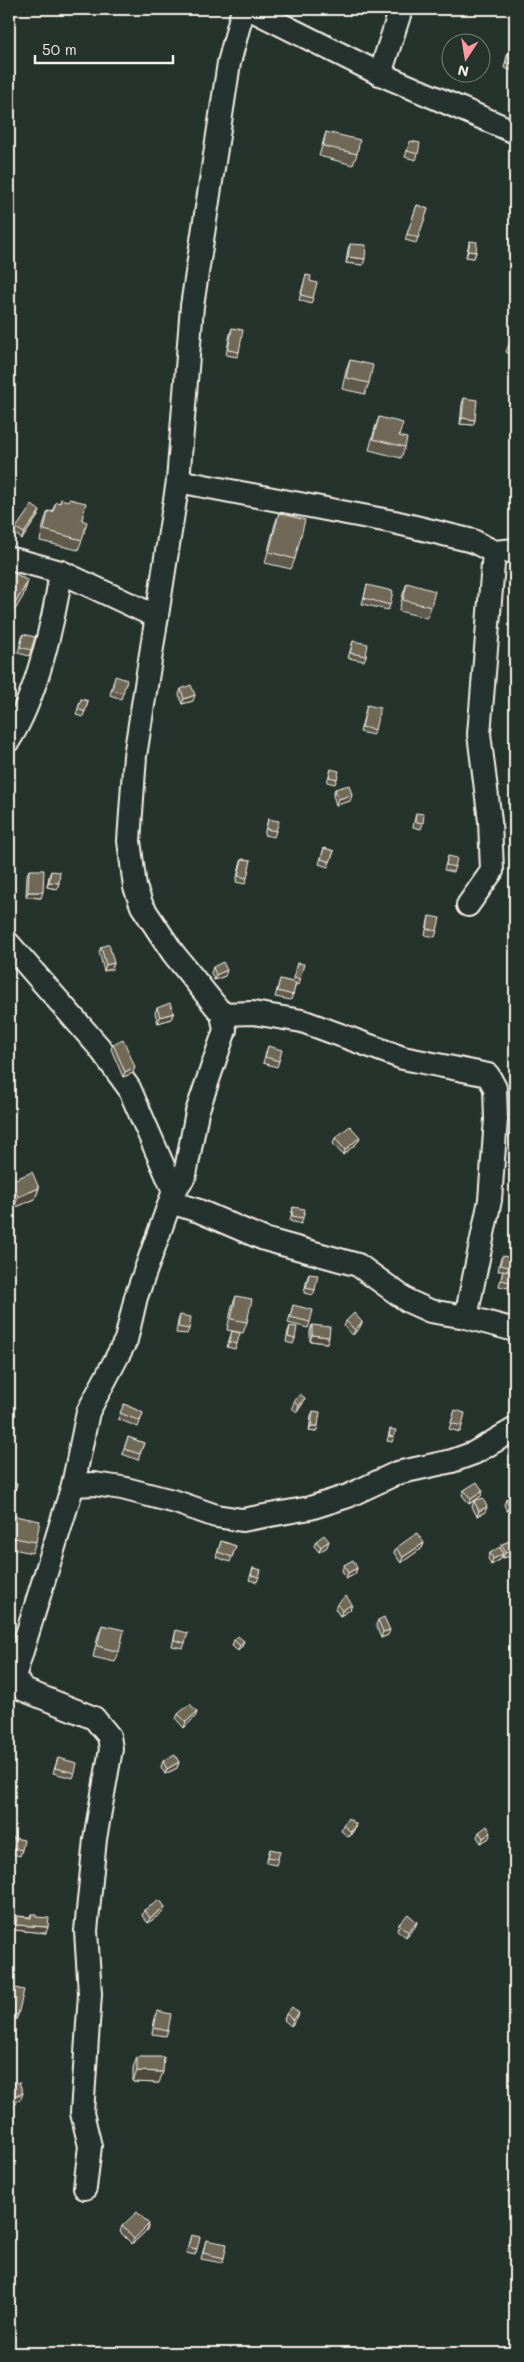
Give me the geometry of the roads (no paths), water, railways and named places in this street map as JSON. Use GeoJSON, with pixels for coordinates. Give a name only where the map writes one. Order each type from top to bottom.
{"type":"FeatureCollection","features":[{"type":"Feature","properties":{"kind":"street"},"geometry":{"type":"LineString","coordinates":[[85,2188],[90,2146],[82,2113],[90,1994],[86,1931],[95,1839],[111,1749],[108,1736],[94,1718],[24,1690],[14,1677],[73,1484],[88,1412],[126,1340],[136,1297],[173,1197],[185,1175],[197,1112],[225,1030],[222,1014],[173,953],[142,906],[135,887],[129,841],[135,756],[178,481],[192,306],[229,63],[243,9]]}},
{"type":"Feature","properties":{"kind":"street"},"geometry":{"type":"LineString","coordinates":[[250,9],[380,74],[515,132]]}},
{"type":"Feature","properties":{"kind":"street"},"geometry":{"type":"LineString","coordinates":[[380,74],[401,9]]}},
{"type":"Feature","properties":{"kind":"street"},"geometry":{"type":"LineString","coordinates":[[178,481],[394,522],[473,541],[505,551],[479,734],[490,821],[492,871],[468,905]]}},
{"type":"Feature","properties":{"kind":"street"},"geometry":{"type":"LineString","coordinates":[[9,558],[61,572],[157,617]]}},
{"type":"Feature","properties":{"kind":"street"},"geometry":{"type":"LineString","coordinates":[[9,740],[30,697],[56,607],[61,572]]}},
{"type":"Feature","properties":{"kind":"street"},"geometry":{"type":"LineString","coordinates":[[9,944],[99,1047],[129,1088],[173,1197],[199,1211],[264,1239],[358,1265],[415,1304],[430,1311],[466,1317],[515,1330]]}},
{"type":"Feature","properties":{"kind":"street"},"geometry":{"type":"LineString","coordinates":[[222,1014],[253,1013],[302,1021],[403,1058],[488,1076],[494,1088],[496,1119],[490,1200],[466,1317]]}},
{"type":"Feature","properties":{"kind":"street"},"geometry":{"type":"LineString","coordinates":[[73,1484],[94,1484],[122,1488],[176,1502],[216,1516],[242,1520],[310,1508],[348,1496],[397,1473],[452,1461],[474,1453],[515,1429]]}}]}
